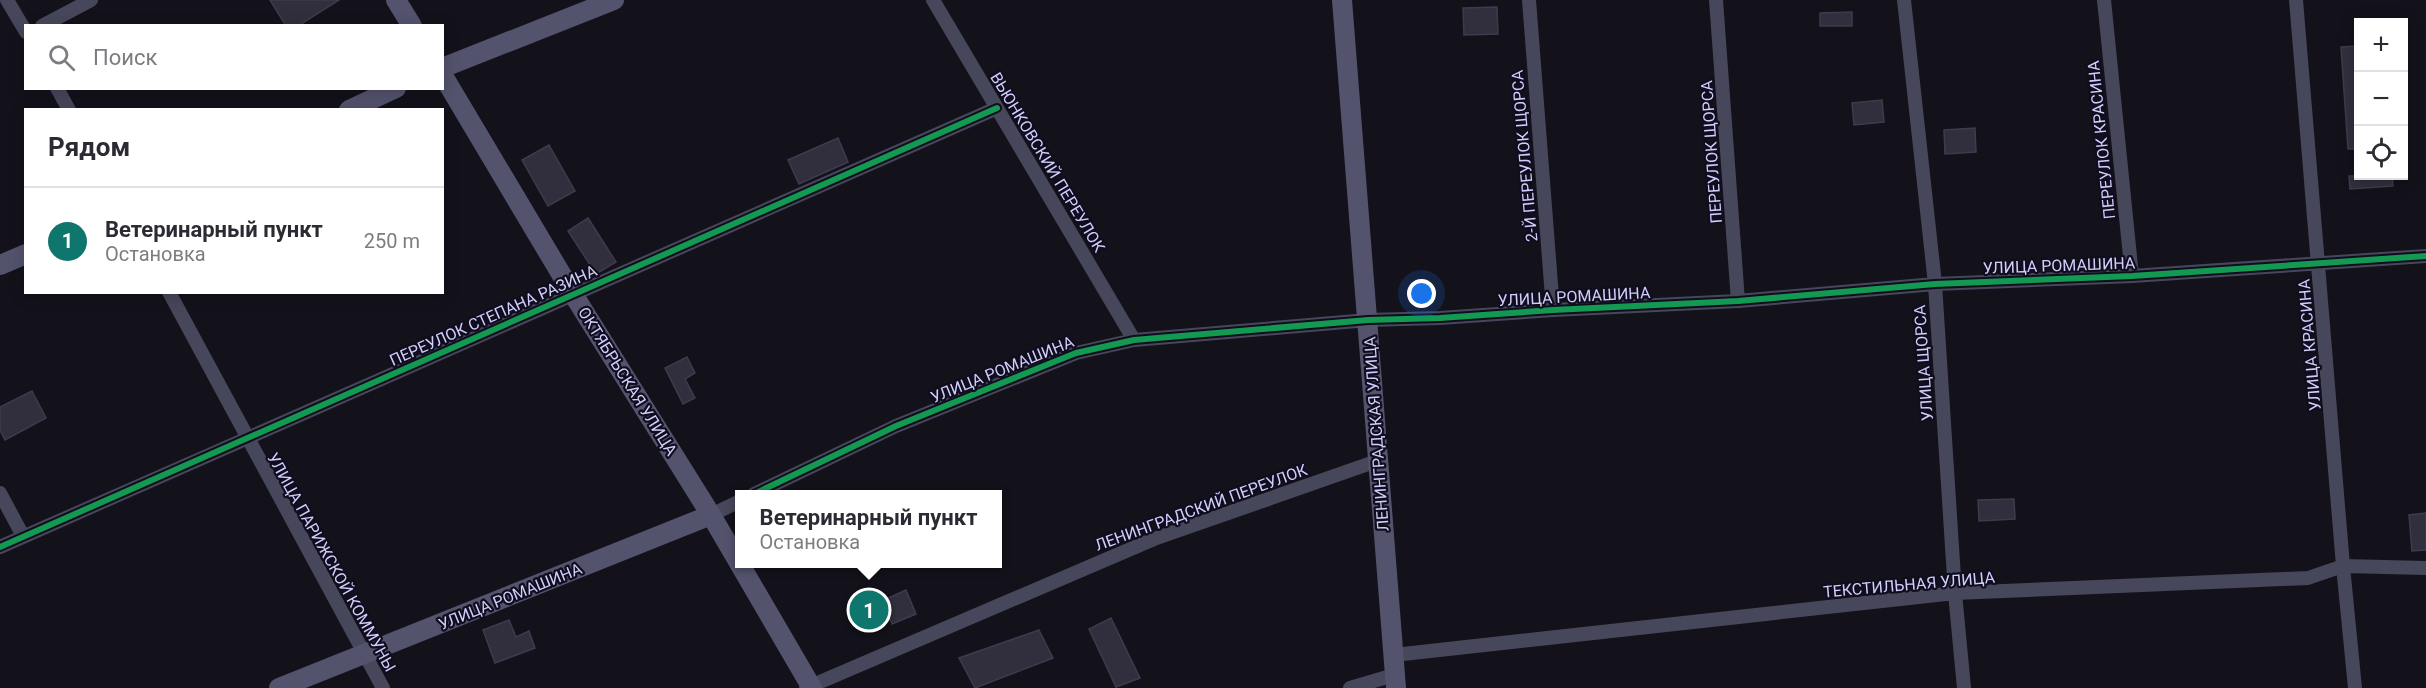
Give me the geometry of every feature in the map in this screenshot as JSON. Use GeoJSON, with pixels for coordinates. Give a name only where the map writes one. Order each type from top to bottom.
{"type":"FeatureCollection","features":[{"type":"Feature","properties":{"kind":"main road"},"geometry":{"type":"LineString","coordinates":[[396,0],[411,24]]}},
{"type":"Feature","properties":{"kind":"main road"},"geometry":{"type":"LineString","coordinates":[[444,67],[614,0]]}},
{"type":"Feature","properties":{"kind":"main road","name":"ЛЕНИНГРАДСКАЯ УЛИЦА"},"geometry":{"type":"LineString","coordinates":[[1342,0],[1395,682]]}},
{"type":"Feature","properties":{"kind":"main road","name":"ОКТЯБРЬСКАЯ УЛИЦА"},"geometry":{"type":"LineString","coordinates":[[444,78],[573,294],[735,557]]}},
{"type":"Feature","properties":{"kind":"main road"},"geometry":{"type":"LineString","coordinates":[[352,108],[392,90]]}},
{"type":"Feature","properties":{"kind":"main road"},"geometry":{"type":"LineString","coordinates":[[0,266],[24,255]]}},
{"type":"Feature","properties":{"kind":"main road","name":"УЛИЦА РОМАШИНА"},"geometry":{"type":"LineString","coordinates":[[279,688],[711,515]]}},
{"type":"Feature","properties":{"kind":"main road","name":"ОКТЯБРЬСКАЯ УЛИЦА"},"geometry":{"type":"LineString","coordinates":[[742,568],[810,687]]}},
{"type":"Feature","properties":{"kind":"street"},"geometry":{"type":"LineString","coordinates":[[8,0],[24,28]]}},
{"type":"Feature","properties":{"kind":"street"},"geometry":{"type":"LineString","coordinates":[[46,24],[91,0]]}},
{"type":"Feature","properties":{"kind":"street","name":"ВЬЮНКОВСКИЙ ПЕРЕУЛОК"},"geometry":{"type":"LineString","coordinates":[[933,0],[1134,340]]}},
{"type":"Feature","properties":{"kind":"street","name":"2-Й ПЕРЕУЛОК ЩОРСА"},"geometry":{"type":"LineString","coordinates":[[1528,0],[1553,310]]}},
{"type":"Feature","properties":{"kind":"street","name":"ПЕРЕУЛОК ЩОРСА"},"geometry":{"type":"LineString","coordinates":[[1716,0],[1738,301]]}},
{"type":"Feature","properties":{"kind":"street","name":"УЛИЦА ЩОРСА"},"geometry":{"type":"LineString","coordinates":[[1904,0],[1935,284],[1954,593],[1964,688]]}},
{"type":"Feature","properties":{"kind":"street","name":"ПЕРЕУЛОК КРАСИНА"},"geometry":{"type":"LineString","coordinates":[[2104,0],[2132,276]]}},
{"type":"Feature","properties":{"kind":"street","name":"УЛИЦА КРАСИНА"},"geometry":{"type":"LineString","coordinates":[[2296,0],[2355,688]]}},
{"type":"Feature","properties":{"kind":"street"},"geometry":{"type":"LineString","coordinates":[[58,90],[68,108]]}},
{"type":"Feature","properties":{"kind":"street","name":"ПЕРЕУЛОК СТЕПАНА РАЗИНА"},"geometry":{"type":"LineString","coordinates":[[0,547],[997,108]]}},
{"type":"Feature","properties":{"kind":"street","name":"УЛИЦА РОМАШИНА"},"geometry":{"type":"LineString","coordinates":[[764,490],[896,426],[1076,353],[1134,340],[1368,320],[1738,301],[1935,284],[2132,276],[2426,256]]}},
{"type":"Feature","properties":{"kind":"street","name":"УЛИЦА ПАРИЖСКОЙ КОММУНЫ"},"geometry":{"type":"LineString","coordinates":[[170,294],[246,439],[382,688]]}},
{"type":"Feature","properties":{"kind":"street","name":"ЛЕНИНГРАДСКИЙ ПЕРЕУЛОК"},"geometry":{"type":"LineString","coordinates":[[810,687],[1154,539],[1377,461]]}},
{"type":"Feature","properties":{"kind":"street"},"geometry":{"type":"LineString","coordinates":[[0,493],[23,536]]}},
{"type":"Feature","properties":{"kind":"street","name":"УЛИЦА РОМАШИНА"},"geometry":{"type":"LineString","coordinates":[[711,515],[735,503]]}},
{"type":"Feature","properties":{"kind":"street","name":"ТЕКСТИЛЬНАЯ УЛИЦА"},"geometry":{"type":"LineString","coordinates":[[1394,655],[1954,593],[2308,578],[2343,566],[2426,568]]}},
{"type":"Feature","properties":{"kind":"street"},"geometry":{"type":"LineString","coordinates":[[1350,688],[1395,682]]}},
{"type":"Feature","properties":{"kind":"building"},"geometry":{"type":"Polygon","coordinates":[[[270,0],[339,0],[301,24],[285,24],[270,0]]]}},
{"type":"Feature","properties":{"kind":"building"},"geometry":{"type":"Polygon","coordinates":[[[1497,7],[1498,34],[1464,35],[1463,8],[1497,7]]]}},
{"type":"Feature","properties":{"kind":"building"},"geometry":{"type":"Polygon","coordinates":[[[1852,12],[1852,26],[1820,26],[1820,13],[1852,12]]]}},
{"type":"Feature","properties":{"kind":"building"},"geometry":{"type":"Polygon","coordinates":[[[2354,46],[2354,149],[2348,149],[2341,47],[2354,46]]]}},
{"type":"Feature","properties":{"kind":"building"},"geometry":{"type":"Polygon","coordinates":[[[1882,100],[1884,122],[1854,125],[1852,103],[1882,100]]]}},
{"type":"Feature","properties":{"kind":"building"},"geometry":{"type":"Polygon","coordinates":[[[1975,128],[1976,152],[1945,154],[1944,130],[1975,128]]]}},
{"type":"Feature","properties":{"kind":"building"},"geometry":{"type":"Polygon","coordinates":[[[838,138],[848,162],[799,184],[788,160],[838,138]]]}},
{"type":"Feature","properties":{"kind":"building"},"geometry":{"type":"Polygon","coordinates":[[[549,145],[575,191],[548,206],[522,160],[549,145]]]}},
{"type":"Feature","properties":{"kind":"building"},"geometry":{"type":"Polygon","coordinates":[[[2349,176],[2354,176],[2354,180],[2392,180],[2393,186],[2350,189],[2349,176]]]}},
{"type":"Feature","properties":{"kind":"building"},"geometry":{"type":"Polygon","coordinates":[[[588,218],[616,262],[596,274],[568,231],[588,218]]]}},
{"type":"Feature","properties":{"kind":"building"},"geometry":{"type":"Polygon","coordinates":[[[687,357],[695,373],[685,379],[695,398],[683,404],[665,368],[687,357]]]}},
{"type":"Feature","properties":{"kind":"building"},"geometry":{"type":"Polygon","coordinates":[[[32,391],[46,418],[5,440],[0,430],[0,407],[32,391]]]}},
{"type":"Feature","properties":{"kind":"building"},"geometry":{"type":"Polygon","coordinates":[[[2014,499],[2015,519],[1979,521],[1978,500],[2014,499]]]}},
{"type":"Feature","properties":{"kind":"building"},"geometry":{"type":"Polygon","coordinates":[[[2426,513],[2426,550],[2412,551],[2409,515],[2426,513]]]}},
{"type":"Feature","properties":{"kind":"building"},"geometry":{"type":"Polygon","coordinates":[[[906,590],[916,614],[892,624],[882,601],[906,590]]]}},
{"type":"Feature","properties":{"kind":"building"},"geometry":{"type":"Polygon","coordinates":[[[1111,618],[1140,678],[1116,687],[1089,629],[1111,618]]]}},
{"type":"Feature","properties":{"kind":"building"},"geometry":{"type":"Polygon","coordinates":[[[509,620],[516,637],[529,631],[535,648],[495,663],[483,630],[509,620]]]}},
{"type":"Feature","properties":{"kind":"building"},"geometry":{"type":"Polygon","coordinates":[[[1039,630],[1053,658],[975,688],[959,658],[1039,630]]]}},
{"type":"Feature","properties":{"kind":"cycle path"},"geometry":{"type":"LineString","coordinates":[[0,547],[997,108]]}},
{"type":"Feature","properties":{"kind":"cycle path"},"geometry":{"type":"LineString","coordinates":[[762,490],[896,426],[1076,353],[1134,340],[1368,320],[1738,301],[1935,284],[2132,276],[2426,256]]}},
{"type":"Feature","properties":{"kind":"place","name":"Ветеринарный пункт"},"geometry":{"type":"Point","coordinates":[869,610]}}]}
